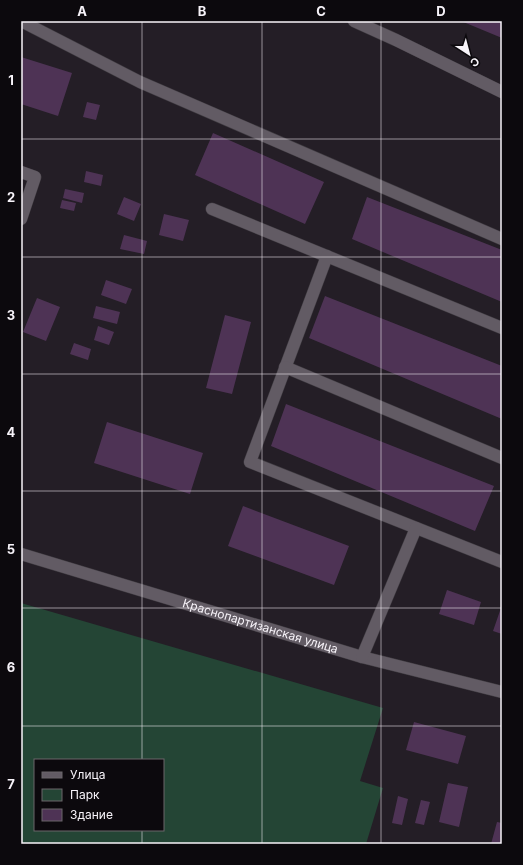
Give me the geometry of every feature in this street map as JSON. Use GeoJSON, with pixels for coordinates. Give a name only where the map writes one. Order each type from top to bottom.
{"type":"FeatureCollection","features":[{"type":"Feature","properties":{"kind":"street"},"geometry":{"type":"LineString","coordinates":[[21,21],[140,82],[502,240]]}},
{"type":"Feature","properties":{"kind":"street"},"geometry":{"type":"LineString","coordinates":[[354,21],[502,92]]}},
{"type":"Feature","properties":{"kind":"street"},"geometry":{"type":"LineString","coordinates":[[21,172],[35,177],[21,218]]}},
{"type":"Feature","properties":{"kind":"street"},"geometry":{"type":"LineString","coordinates":[[212,209],[502,328]]}},
{"type":"Feature","properties":{"kind":"street"},"geometry":{"type":"LineString","coordinates":[[327,256],[250,462],[502,562]]}},
{"type":"Feature","properties":{"kind":"street"},"geometry":{"type":"LineString","coordinates":[[285,367],[502,458]]}},
{"type":"Feature","properties":{"kind":"street"},"geometry":{"type":"LineString","coordinates":[[362,657],[416,528]]}},
{"type":"Feature","properties":{"kind":"street","name":"Краснопартизанская улица"},"geometry":{"type":"LineString","coordinates":[[21,554],[362,657],[502,692]]}},
{"type":"Feature","properties":{"kind":"green space"},"geometry":{"type":"Polygon","coordinates":[[[21,603],[383,708],[360,781],[383,788],[366,844],[21,844],[21,603]]]}},
{"type":"Feature","properties":{"kind":"building"},"geometry":{"type":"Polygon","coordinates":[[[461,21],[502,21],[502,38],[461,21]]]}},
{"type":"Feature","properties":{"kind":"building"},"geometry":{"type":"Polygon","coordinates":[[[21,57],[72,73],[58,116],[21,104],[21,57]]]}},
{"type":"Feature","properties":{"kind":"building"},"geometry":{"type":"Polygon","coordinates":[[[87,102],[100,105],[96,120],[83,117],[87,102]]]}},
{"type":"Feature","properties":{"kind":"building"},"geometry":{"type":"Polygon","coordinates":[[[213,133],[324,182],[305,224],[195,175],[213,133]]]}},
{"type":"Feature","properties":{"kind":"building"},"geometry":{"type":"Polygon","coordinates":[[[86,171],[103,175],[101,186],[84,182],[86,171]]]}},
{"type":"Feature","properties":{"kind":"building"},"geometry":{"type":"Polygon","coordinates":[[[65,189],[84,193],[82,203],[63,198],[65,189]]]}},
{"type":"Feature","properties":{"kind":"building"},"geometry":{"type":"Polygon","coordinates":[[[124,197],[141,204],[134,221],[117,214],[124,197]]]}},
{"type":"Feature","properties":{"kind":"building"},"geometry":{"type":"Polygon","coordinates":[[[367,197],[502,250],[502,302],[352,239],[367,197]]]}},
{"type":"Feature","properties":{"kind":"building"},"geometry":{"type":"Polygon","coordinates":[[[62,200],[76,203],[74,211],[60,208],[62,200]]]}},
{"type":"Feature","properties":{"kind":"building"},"geometry":{"type":"Polygon","coordinates":[[[164,214],[189,220],[183,241],[159,235],[164,214]]]}},
{"type":"Feature","properties":{"kind":"building"},"geometry":{"type":"Polygon","coordinates":[[[124,235],[147,241],[144,254],[120,249],[124,235]]]}},
{"type":"Feature","properties":{"kind":"building"},"geometry":{"type":"Polygon","coordinates":[[[106,280],[132,289],[126,304],[101,295],[106,280]]]}},
{"type":"Feature","properties":{"kind":"building"},"geometry":{"type":"Polygon","coordinates":[[[325,296],[502,366],[502,419],[309,338],[325,296]]]}},
{"type":"Feature","properties":{"kind":"building"},"geometry":{"type":"Polygon","coordinates":[[[37,298],[60,307],[46,341],[23,332],[37,298]]]}},
{"type":"Feature","properties":{"kind":"building"},"geometry":{"type":"Polygon","coordinates":[[[96,306],[120,312],[117,324],[93,318],[96,306]]]}},
{"type":"Feature","properties":{"kind":"building"},"geometry":{"type":"Polygon","coordinates":[[[225,315],[251,322],[232,394],[206,388],[225,315]]]}},
{"type":"Feature","properties":{"kind":"building"},"geometry":{"type":"Polygon","coordinates":[[[98,326],[114,332],[109,345],[94,340],[98,326]]]}},
{"type":"Feature","properties":{"kind":"building"},"geometry":{"type":"Polygon","coordinates":[[[74,343],[91,349],[88,360],[70,354],[74,343]]]}},
{"type":"Feature","properties":{"kind":"building"},"geometry":{"type":"Polygon","coordinates":[[[286,404],[494,486],[475,531],[271,446],[286,404]]]}},
{"type":"Feature","properties":{"kind":"building"},"geometry":{"type":"Polygon","coordinates":[[[107,422],[203,453],[190,494],[94,463],[107,422]]]}},
{"type":"Feature","properties":{"kind":"building"},"geometry":{"type":"Polygon","coordinates":[[[243,506],[349,546],[334,585],[228,546],[243,506]]]}},
{"type":"Feature","properties":{"kind":"building"},"geometry":{"type":"Polygon","coordinates":[[[447,590],[481,602],[474,625],[439,614],[447,590]]]}},
{"type":"Feature","properties":{"kind":"building"},"geometry":{"type":"Polygon","coordinates":[[[502,605],[502,634],[493,631],[502,605]]]}},
{"type":"Feature","properties":{"kind":"building"},"geometry":{"type":"Polygon","coordinates":[[[414,722],[466,736],[458,764],[406,750],[414,722]]]}},
{"type":"Feature","properties":{"kind":"building"},"geometry":{"type":"Polygon","coordinates":[[[448,783],[468,787],[459,827],[439,822],[448,783]]]}},
{"type":"Feature","properties":{"kind":"building"},"geometry":{"type":"Polygon","coordinates":[[[398,796],[408,799],[402,825],[392,823],[398,796]]]}},
{"type":"Feature","properties":{"kind":"building"},"geometry":{"type":"Polygon","coordinates":[[[421,800],[430,802],[424,825],[415,823],[421,800]]]}},
{"type":"Feature","properties":{"kind":"building"},"geometry":{"type":"Polygon","coordinates":[[[497,822],[502,823],[502,844],[491,844],[497,822]]]}}]}
